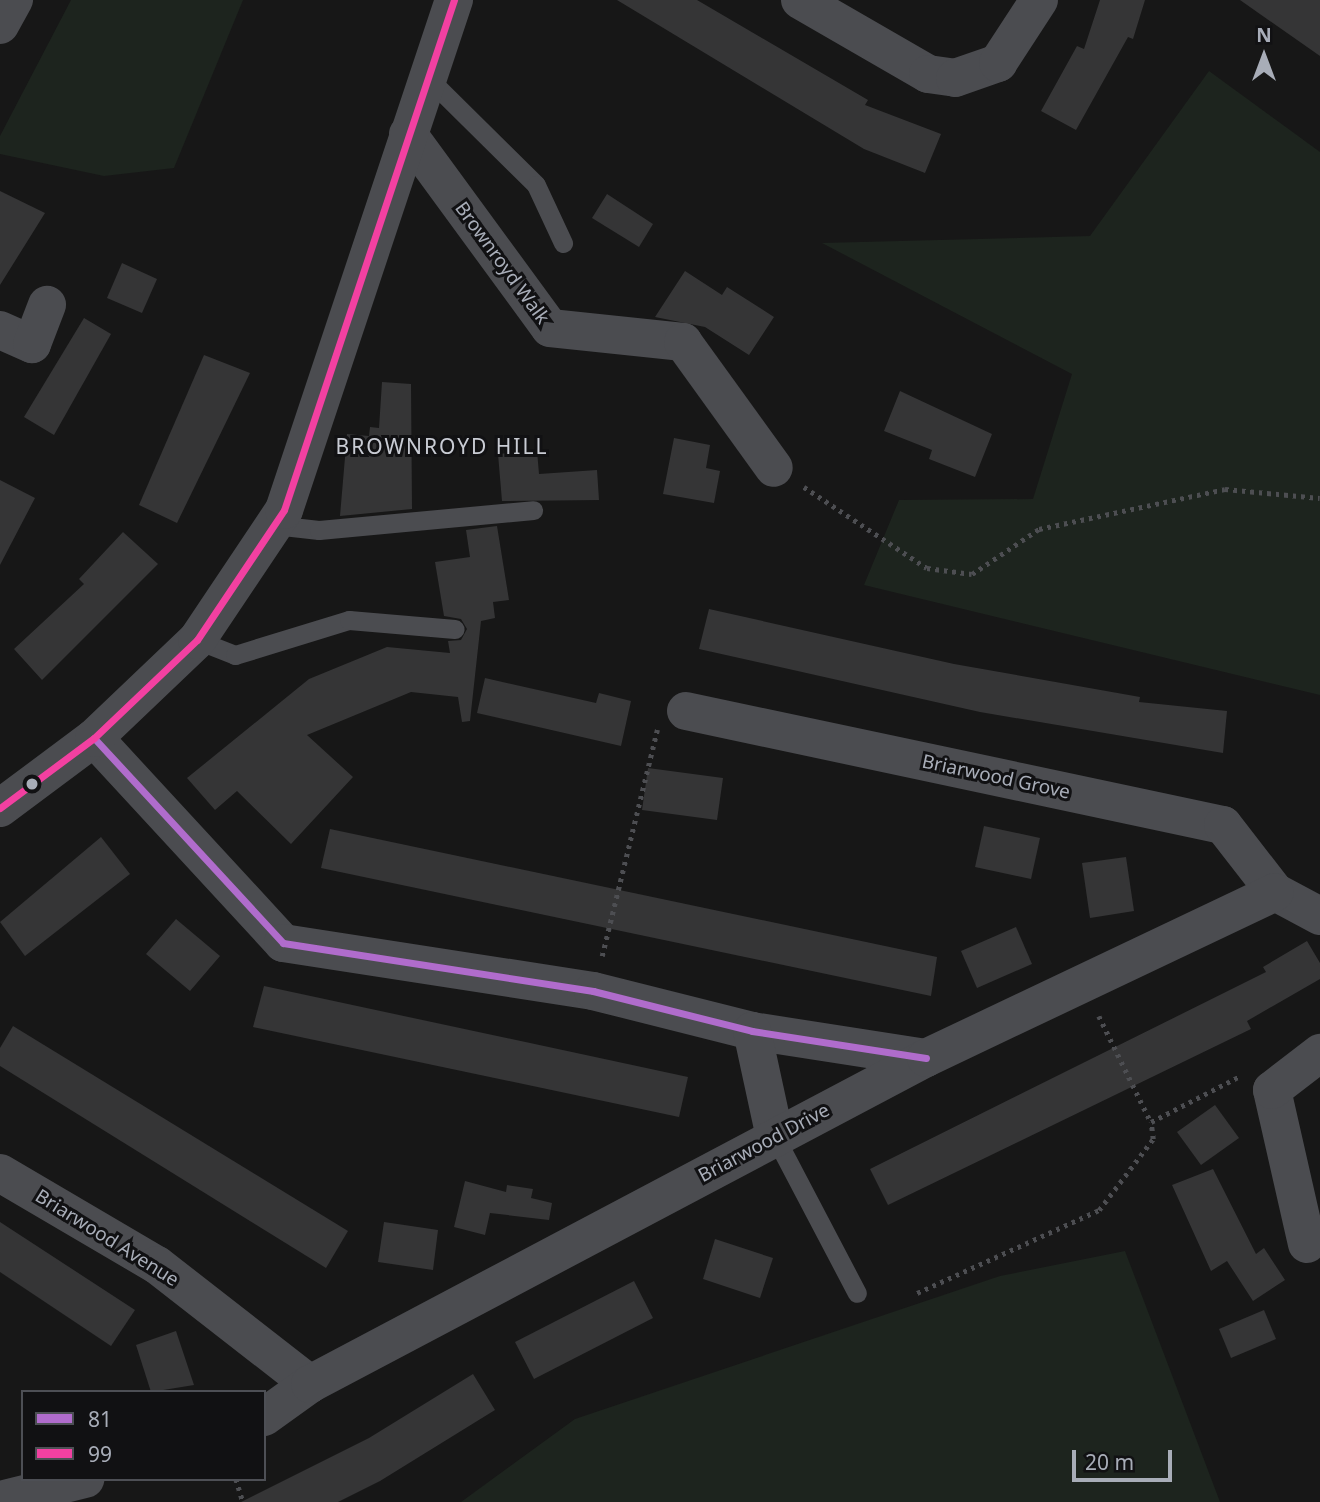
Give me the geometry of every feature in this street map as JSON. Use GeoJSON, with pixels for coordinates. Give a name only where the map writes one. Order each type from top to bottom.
{"type":"FeatureCollection","features":[{"type":"Feature","properties":{"kind":"street"},"geometry":{"type":"LineString","coordinates":[[0,25],[14,0]]}},
{"type":"Feature","properties":{"kind":"street"},"geometry":{"type":"LineString","coordinates":[[0,807],[94,738],[197,640],[274,525],[454,0]]}},
{"type":"Feature","properties":{"kind":"street"},"geometry":{"type":"LineString","coordinates":[[800,0],[928,74],[955,78],[998,63],[1040,0]]}},
{"type":"Feature","properties":{"kind":"street","name":"Brownroyd Walk"},"geometry":{"type":"LineString","coordinates":[[408,134],[550,328],[683,342],[774,468]]}},
{"type":"Feature","properties":{"kind":"street"},"geometry":{"type":"LineString","coordinates":[[0,330],[32,344],[47,305]]}},
{"type":"Feature","properties":{"kind":"street","name":"Briarwood Grove"},"geometry":{"type":"LineString","coordinates":[[686,710],[1223,825],[1275,892]]}},
{"type":"Feature","properties":{"kind":"street"},"geometry":{"type":"LineString","coordinates":[[94,738],[284,943],[593,991],[752,1031],[926,1058]]}},
{"type":"Feature","properties":{"kind":"street"},"geometry":{"type":"LineString","coordinates":[[1275,892],[1320,916]]}},
{"type":"Feature","properties":{"kind":"street","name":"Briarwood Drive"},"geometry":{"type":"LineString","coordinates":[[266,1415],[310,1384],[926,1058],[1275,892]]}},
{"type":"Feature","properties":{"kind":"street"},"geometry":{"type":"LineString","coordinates":[[752,1031],[775,1137]]}},
{"type":"Feature","properties":{"kind":"street"},"geometry":{"type":"LineString","coordinates":[[1307,1244],[1272,1090],[1320,1053]]}},
{"type":"Feature","properties":{"kind":"street","name":"Briarwood Avenue"},"geometry":{"type":"LineString","coordinates":[[0,1173],[157,1265],[310,1384]]}},
{"type":"Feature","properties":{"kind":"street"},"geometry":{"type":"LineString","coordinates":[[0,1500],[77,1481]]}},
{"type":"Feature","properties":{"kind":"lane"},"geometry":{"type":"LineString","coordinates":[[427,77],[536,185],[563,243]]}},
{"type":"Feature","properties":{"kind":"lane"},"geometry":{"type":"LineString","coordinates":[[274,525],[319,530],[533,510]]}},
{"type":"Feature","properties":{"kind":"lane"},"geometry":{"type":"LineString","coordinates":[[197,640],[235,655],[348,620],[455,629]]}},
{"type":"Feature","properties":{"kind":"lane"},"geometry":{"type":"LineString","coordinates":[[775,1137],[857,1293]]}},
{"type":"Feature","properties":{"kind":"path"},"geometry":{"type":"LineString","coordinates":[[774,468],[927,568],[972,574],[1039,528],[1225,489],[1320,498]]}},
{"type":"Feature","properties":{"kind":"path"},"geometry":{"type":"LineString","coordinates":[[593,991],[659,722],[686,710]]}},
{"type":"Feature","properties":{"kind":"path"},"geometry":{"type":"LineString","coordinates":[[916,1293],[1099,1210],[1153,1139],[1151,1122],[1084,984]]}},
{"type":"Feature","properties":{"kind":"path"},"geometry":{"type":"LineString","coordinates":[[1151,1122],[1244,1074]]}},
{"type":"Feature","properties":{"kind":"path"},"geometry":{"type":"LineString","coordinates":[[237,1481],[243,1502]]}},
{"type":"Feature","properties":{"kind":"shaded area"},"geometry":{"type":"Polygon","coordinates":[[[71,0],[243,0],[174,168],[104,176],[0,154],[0,136],[71,0]]]}},
{"type":"Feature","properties":{"kind":"shaded area"},"geometry":{"type":"Polygon","coordinates":[[[1209,71],[1320,152],[1320,695],[864,585],[899,500],[1033,499],[1072,374],[822,243],[1090,236],[1209,71]]]}},
{"type":"Feature","properties":{"kind":"shaded area"},"geometry":{"type":"Polygon","coordinates":[[[1125,1251],[1220,1502],[461,1502],[575,1419],[1000,1276],[1125,1251]]]}},
{"type":"Feature","properties":{"kind":"building"},"geometry":{"type":"Polygon","coordinates":[[[617,0],[697,0],[868,100],[865,105],[941,134],[925,173],[864,149],[617,0]]]}},
{"type":"Feature","properties":{"kind":"building"},"geometry":{"type":"Polygon","coordinates":[[[1100,0],[1145,0],[1133,39],[1128,37],[1076,130],[1041,111],[1077,46],[1084,49],[1100,0]]]}},
{"type":"Feature","properties":{"kind":"building"},"geometry":{"type":"Polygon","coordinates":[[[1240,0],[1320,0],[1320,56],[1240,0]]]}},
{"type":"Feature","properties":{"kind":"building"},"geometry":{"type":"Polygon","coordinates":[[[0,191],[45,213],[0,285],[0,191]]]}},
{"type":"Feature","properties":{"kind":"building"},"geometry":{"type":"Polygon","coordinates":[[[607,194],[653,224],[639,247],[592,218],[607,194]]]}},
{"type":"Feature","properties":{"kind":"building"},"geometry":{"type":"Polygon","coordinates":[[[122,263],[157,279],[142,313],[107,298],[122,263]]]}},
{"type":"Feature","properties":{"kind":"building"},"geometry":{"type":"Polygon","coordinates":[[[685,271],[722,295],[727,287],[774,317],[749,355],[705,327],[655,317],[685,271]]]}},
{"type":"Feature","properties":{"kind":"building"},"geometry":{"type":"Polygon","coordinates":[[[84,318],[111,334],[54,435],[24,417],[84,318]]]}},
{"type":"Feature","properties":{"kind":"building"},"geometry":{"type":"Polygon","coordinates":[[[204,355],[250,373],[177,523],[139,505],[204,355]]]}},
{"type":"Feature","properties":{"kind":"building"},"geometry":{"type":"Polygon","coordinates":[[[382,382],[411,384],[412,509],[340,516],[347,434],[369,436],[370,427],[379,428],[382,382]]]}},
{"type":"Feature","properties":{"kind":"building"},"geometry":{"type":"Polygon","coordinates":[[[900,391],[992,434],[975,477],[929,459],[932,450],[884,431],[900,391]]]}},
{"type":"Feature","properties":{"kind":"building"},"geometry":{"type":"Polygon","coordinates":[[[674,438],[710,445],[706,468],[720,471],[714,503],[663,494],[674,438]]]}},
{"type":"Feature","properties":{"kind":"building"},"geometry":{"type":"Polygon","coordinates":[[[537,451],[539,474],[597,470],[599,500],[502,501],[498,454],[537,451]]]}},
{"type":"Feature","properties":{"kind":"building"},"geometry":{"type":"Polygon","coordinates":[[[0,480],[35,498],[0,565],[0,480]]]}},
{"type":"Feature","properties":{"kind":"building"},"geometry":{"type":"Polygon","coordinates":[[[497,526],[509,600],[493,602],[495,618],[481,621],[470,721],[462,722],[458,697],[411,692],[307,735],[353,777],[291,844],[237,791],[215,810],[187,778],[309,679],[387,647],[450,653],[448,641],[461,640],[467,629],[461,619],[444,616],[435,562],[470,557],[466,530],[497,526]]]}},
{"type":"Feature","properties":{"kind":"building"},"geometry":{"type":"Polygon","coordinates":[[[123,532],[158,564],[42,680],[14,649],[84,584],[79,579],[123,532]]]}},
{"type":"Feature","properties":{"kind":"building"},"geometry":{"type":"Polygon","coordinates":[[[709,609],[954,664],[1140,697],[1139,702],[1227,711],[1223,753],[980,712],[699,649],[709,609]]]}},
{"type":"Feature","properties":{"kind":"building"},"geometry":{"type":"Polygon","coordinates":[[[485,678],[596,703],[599,693],[631,701],[621,746],[477,713],[485,678]]]}},
{"type":"Feature","properties":{"kind":"building"},"geometry":{"type":"Polygon","coordinates":[[[648,768],[723,778],[717,820],[642,810],[648,768]]]}},
{"type":"Feature","properties":{"kind":"building"},"geometry":{"type":"Polygon","coordinates":[[[984,826],[1040,838],[1031,879],[975,867],[984,826]]]}},
{"type":"Feature","properties":{"kind":"building"},"geometry":{"type":"Polygon","coordinates":[[[330,829],[937,957],[931,996],[321,868],[330,829]]]}},
{"type":"Feature","properties":{"kind":"building"},"geometry":{"type":"Polygon","coordinates":[[[101,837],[130,874],[25,956],[0,922],[101,837]]]}},
{"type":"Feature","properties":{"kind":"building"},"geometry":{"type":"Polygon","coordinates":[[[1126,857],[1134,911],[1090,918],[1082,863],[1126,857]]]}},
{"type":"Feature","properties":{"kind":"building"},"geometry":{"type":"Polygon","coordinates":[[[176,919],[220,956],[190,991],[146,954],[176,919]]]}},
{"type":"Feature","properties":{"kind":"building"},"geometry":{"type":"Polygon","coordinates":[[[1016,927],[1032,964],[977,988],[961,951],[1016,927]]]}},
{"type":"Feature","properties":{"kind":"building"},"geometry":{"type":"Polygon","coordinates":[[[1307,941],[1320,963],[1320,979],[1247,1021],[1251,1029],[888,1205],[870,1169],[1266,972],[1263,967],[1307,941]]]}},
{"type":"Feature","properties":{"kind":"building"},"geometry":{"type":"Polygon","coordinates":[[[264,986],[688,1077],[679,1117],[253,1027],[264,986]]]}},
{"type":"Feature","properties":{"kind":"building"},"geometry":{"type":"Polygon","coordinates":[[[13,1026],[348,1231],[326,1268],[0,1066],[0,1048],[13,1026]]]}},
{"type":"Feature","properties":{"kind":"building"},"geometry":{"type":"Polygon","coordinates":[[[1215,1105],[1239,1138],[1201,1165],[1177,1132],[1215,1105]]]}},
{"type":"Feature","properties":{"kind":"building"},"geometry":{"type":"Polygon","coordinates":[[[1213,1169],[1256,1254],[1264,1248],[1285,1280],[1253,1301],[1227,1261],[1211,1271],[1172,1185],[1213,1169]]]}},
{"type":"Feature","properties":{"kind":"building"},"geometry":{"type":"Polygon","coordinates":[[[465,1181],[506,1192],[507,1185],[533,1189],[531,1198],[552,1203],[549,1220],[490,1213],[485,1235],[454,1227],[465,1181]]]}},
{"type":"Feature","properties":{"kind":"building"},"geometry":{"type":"Polygon","coordinates":[[[0,1222],[135,1310],[111,1346],[0,1272],[0,1222]]]}},
{"type":"Feature","properties":{"kind":"building"},"geometry":{"type":"Polygon","coordinates":[[[384,1222],[438,1230],[433,1270],[378,1262],[384,1222]]]}},
{"type":"Feature","properties":{"kind":"building"},"geometry":{"type":"Polygon","coordinates":[[[715,1239],[773,1258],[760,1298],[703,1279],[715,1239]]]}},
{"type":"Feature","properties":{"kind":"building"},"geometry":{"type":"Polygon","coordinates":[[[634,1281],[653,1318],[534,1379],[515,1342],[634,1281]]]}},
{"type":"Feature","properties":{"kind":"building"},"geometry":{"type":"Polygon","coordinates":[[[1264,1310],[1276,1339],[1231,1358],[1219,1329],[1264,1310]]]}},
{"type":"Feature","properties":{"kind":"building"},"geometry":{"type":"Polygon","coordinates":[[[176,1331],[194,1385],[150,1390],[136,1345],[176,1331]]]}},
{"type":"Feature","properties":{"kind":"building"},"geometry":{"type":"Polygon","coordinates":[[[473,1374],[495,1410],[380,1481],[338,1502],[241,1502],[369,1438],[473,1374]]]}},
{"type":"Feature","properties":{"kind":"transit line","name":"99"},"geometry":{"type":"LineString","coordinates":[[0,808],[94,738],[197,640],[284,510],[454,0]]}},
{"type":"Feature","properties":{"kind":"transit line","name":"81"},"geometry":{"type":"LineString","coordinates":[[94,738],[283,943],[593,991],[752,1031],[926,1058]]}},
{"type":"Feature","properties":{"kind":"district","name":"BROWNROYD HILL"},"geometry":{"type":"Point","coordinates":[442,446]}}]}
